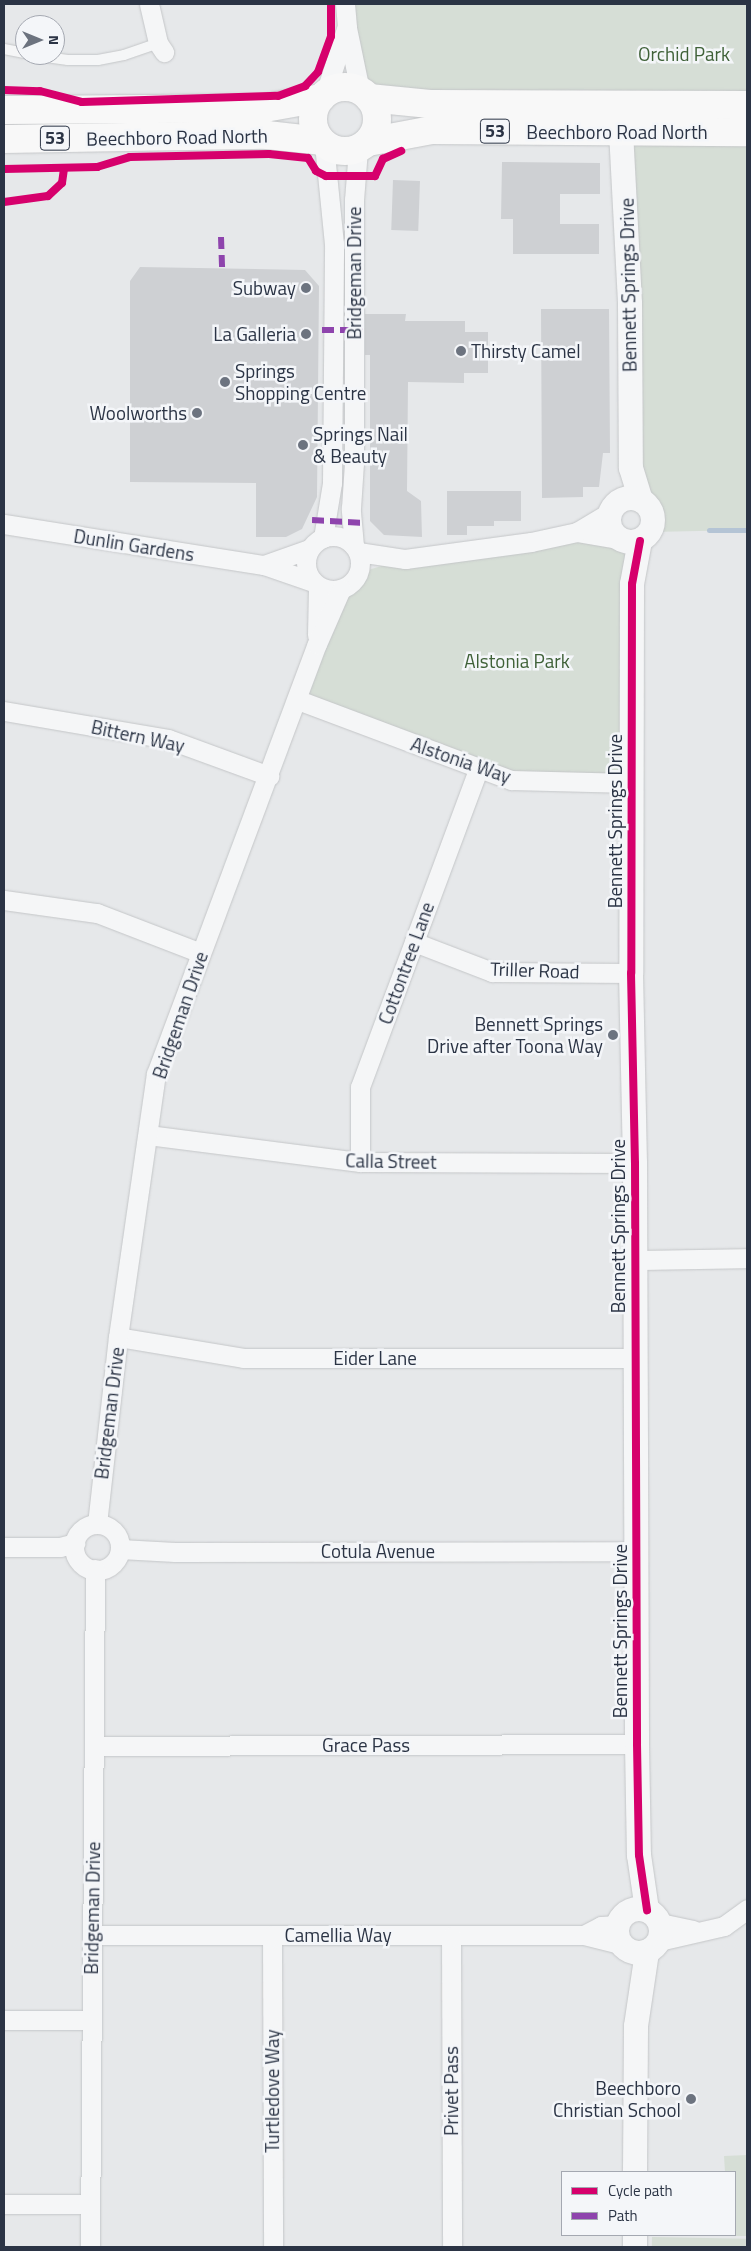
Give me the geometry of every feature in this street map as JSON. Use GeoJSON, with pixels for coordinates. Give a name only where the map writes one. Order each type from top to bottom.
{"type":"FeatureCollection","features":[{"type":"Feature","properties":{"kind":"main road","name":"53"},"geometry":{"type":"LineString","coordinates":[[323,96],[342,87],[364,94]]}},
{"type":"Feature","properties":{"kind":"main road","name":"Beechboro Road North"},"geometry":{"type":"LineString","coordinates":[[364,94],[430,104],[619,103],[747,105]]}},
{"type":"Feature","properties":{"kind":"main road"},"geometry":{"type":"LineString","coordinates":[[363,145],[377,125],[377,115],[364,94]]}},
{"type":"Feature","properties":{"kind":"main road","name":"Beechboro Road North"},"geometry":{"type":"LineString","coordinates":[[4,110],[265,108],[323,96]]}},
{"type":"Feature","properties":{"kind":"main road"},"geometry":{"type":"LineString","coordinates":[[322,142],[313,124],[316,106],[323,96]]}},
{"type":"Feature","properties":{"kind":"main road","name":"Beechboro Road North"},"geometry":{"type":"LineString","coordinates":[[363,145],[432,130],[747,132]]}},
{"type":"Feature","properties":{"kind":"main road","name":"Beechboro Road North"},"geometry":{"type":"LineString","coordinates":[[4,138],[267,135],[322,142]]}},
{"type":"Feature","properties":{"kind":"main road","name":"53"},"geometry":{"type":"LineString","coordinates":[[322,142],[340,151],[363,145]]}},
{"type":"Feature","properties":{"kind":"street"},"geometry":{"type":"LineString","coordinates":[[149,4],[161,48]]}},
{"type":"Feature","properties":{"kind":"street"},"geometry":{"type":"LineString","coordinates":[[345,4],[347,28],[364,94]]}},
{"type":"Feature","properties":{"kind":"street"},"geometry":{"type":"LineString","coordinates":[[323,96],[347,28]]}},
{"type":"Feature","properties":{"kind":"street","name":"Bennett Springs Drive"},"geometry":{"type":"LineString","coordinates":[[619,103],[623,132],[630,304],[631,468],[624,504]]}},
{"type":"Feature","properties":{"kind":"street","name":"Bridgeman Drive"},"geometry":{"type":"LineString","coordinates":[[316,543],[332,483],[334,244],[322,142]]}},
{"type":"Feature","properties":{"kind":"street","name":"Bridgeman Drive"},"geometry":{"type":"LineString","coordinates":[[356,549],[351,508],[354,463],[354,210],[363,145]]}},
{"type":"Feature","properties":{"kind":"street"},"geometry":{"type":"LineString","coordinates":[[334,244],[344,234],[354,210]]}},
{"type":"Feature","properties":{"kind":"street"},"geometry":{"type":"LineString","coordinates":[[405,559],[356,549],[340,537],[316,543],[305,567],[316,584],[341,589],[358,573],[405,559],[531,542],[577,532],[624,504],[652,510],[654,525],[628,541],[577,532]]}},
{"type":"Feature","properties":{"kind":"street"},"geometry":{"type":"LineString","coordinates":[[624,504],[610,527],[628,541]]}},
{"type":"Feature","properties":{"kind":"street","name":"Dunlin Gardens"},"geometry":{"type":"LineString","coordinates":[[4,524],[264,565],[316,584]]}},
{"type":"Feature","properties":{"kind":"street","name":"Bennett Springs Drive"},"geometry":{"type":"LineString","coordinates":[[628,541],[632,584],[631,973],[636,1260],[633,1358],[637,1551],[638,1932],[640,2002],[636,2026],[635,2171]]}},
{"type":"Feature","properties":{"kind":"street","name":"Dunlin Gardens"},"geometry":{"type":"LineString","coordinates":[[264,565],[316,543]]}},
{"type":"Feature","properties":{"kind":"street"},"geometry":{"type":"LineString","coordinates":[[356,549],[358,573]]}},
{"type":"Feature","properties":{"kind":"street","name":"Bridgeman Drive"},"geometry":{"type":"LineString","coordinates":[[316,584],[317,644]]}},
{"type":"Feature","properties":{"kind":"street","name":"Bridgeman Drive"},"geometry":{"type":"LineString","coordinates":[[97,1524],[118,1337],[156,1074],[298,700],[317,644],[341,589]]}},
{"type":"Feature","properties":{"kind":"street","name":"Alstonia Way"},"geometry":{"type":"LineString","coordinates":[[298,700],[511,780],[630,783]]}},
{"type":"Feature","properties":{"kind":"street","name":"Bittern Way"},"geometry":{"type":"LineString","coordinates":[[4,711],[168,739],[269,776]]}},
{"type":"Feature","properties":{"kind":"street","name":"Cottontree Lane"},"geometry":{"type":"LineString","coordinates":[[360,1162],[360,1087],[478,769]]}},
{"type":"Feature","properties":{"kind":"street"},"geometry":{"type":"LineString","coordinates":[[4,900],[97,913],[201,953]]}},
{"type":"Feature","properties":{"kind":"street","name":"Triller Road"},"geometry":{"type":"LineString","coordinates":[[414,942],[492,972],[631,973]]}},
{"type":"Feature","properties":{"kind":"street","name":"Calla Street"},"geometry":{"type":"LineString","coordinates":[[148,1135],[360,1162],[635,1163]]}},
{"type":"Feature","properties":{"kind":"street"},"geometry":{"type":"LineString","coordinates":[[636,1260],[747,1258]]}},
{"type":"Feature","properties":{"kind":"street","name":"Eider Lane"},"geometry":{"type":"LineString","coordinates":[[118,1337],[244,1358],[633,1358]]}},
{"type":"Feature","properties":{"kind":"street"},"geometry":{"type":"LineString","coordinates":[[4,1547],[60,1547],[74,1543],[82,1529],[97,1524],[116,1534],[120,1549],[114,1562],[95,1570],[79,1561],[74,1543]]}},
{"type":"Feature","properties":{"kind":"street","name":"Cotula Avenue"},"geometry":{"type":"LineString","coordinates":[[120,1549],[175,1552],[637,1551]]}},
{"type":"Feature","properties":{"kind":"street","name":"Bridgeman Drive"},"geometry":{"type":"LineString","coordinates":[[90,2247],[90,2020],[95,1570]]}},
{"type":"Feature","properties":{"kind":"street","name":"Grace Pass"},"geometry":{"type":"LineString","coordinates":[[94,1746],[637,1744]]}},
{"type":"Feature","properties":{"kind":"street","name":"Camellia Way"},"geometry":{"type":"LineString","coordinates":[[92,1935],[451,1936],[699,1932],[724,1926],[747,1909]]}},
{"type":"Feature","properties":{"kind":"street","name":"Turtledove Way"},"geometry":{"type":"LineString","coordinates":[[272,1935],[272,2247]]}},
{"type":"Feature","properties":{"kind":"street","name":"Privet Pass"},"geometry":{"type":"LineString","coordinates":[[451,1936],[452,2247]]}},
{"type":"Feature","properties":{"kind":"street"},"geometry":{"type":"LineString","coordinates":[[4,2020],[90,2020]]}},
{"type":"Feature","properties":{"kind":"street"},"geometry":{"type":"LineString","coordinates":[[4,2204],[90,2204]]}},
{"type":"Feature","properties":{"kind":"lane"},"geometry":{"type":"LineString","coordinates":[[65,60],[98,60],[161,48]]}},
{"type":"Feature","properties":{"kind":"green space","name":"Orchid Park"},"geometry":{"type":"Polygon","coordinates":[[[345,4],[747,4],[747,105],[360,91],[345,4]]]}},
{"type":"Feature","properties":{"kind":"green space"},"geometry":{"type":"Polygon","coordinates":[[[623,132],[747,132],[747,530],[651,532],[654,517],[641,500],[623,132]]]}},
{"type":"Feature","properties":{"kind":"green space","name":"Alstonia Park"},"geometry":{"type":"Polygon","coordinates":[[[577,532],[625,542],[632,584],[630,783],[511,780],[298,700],[349,585],[358,573],[405,559],[577,532]]]}},
{"type":"Feature","properties":{"kind":"green space"},"geometry":{"type":"Polygon","coordinates":[[[747,2155],[747,2236],[736,2236],[736,2171],[725,2171],[724,2156],[747,2155]]]}},
{"type":"Feature","properties":{"kind":"green space"},"geometry":{"type":"Polygon","coordinates":[[[652,2237],[747,2239],[747,2247],[652,2247],[652,2237]]]}},
{"type":"Feature","properties":{"kind":"building"},"geometry":{"type":"Polygon","coordinates":[[[502,162],[600,163],[600,194],[560,194],[560,224],[599,224],[599,254],[513,254],[513,219],[501,219],[502,162]]]}},
{"type":"Feature","properties":{"kind":"building"},"geometry":{"type":"Polygon","coordinates":[[[393,180],[420,181],[418,231],[391,230],[393,180]]]}},
{"type":"Feature","properties":{"kind":"building","name":"Springs Shopping Centre"},"geometry":{"type":"Polygon","coordinates":[[[140,267],[305,270],[319,286],[317,497],[302,529],[286,537],[256,537],[256,483],[130,482],[130,281],[140,267]]]}},
{"type":"Feature","properties":{"kind":"building"},"geometry":{"type":"Polygon","coordinates":[[[541,309],[609,309],[610,453],[603,453],[599,487],[583,487],[583,497],[542,498],[541,309]]]}},
{"type":"Feature","properties":{"kind":"building"},"geometry":{"type":"Polygon","coordinates":[[[365,314],[406,314],[405,321],[465,321],[465,332],[488,332],[488,373],[464,373],[464,383],[408,382],[407,491],[421,501],[422,537],[384,535],[370,521],[370,355],[365,355],[365,314]]]}},
{"type":"Feature","properties":{"kind":"building"},"geometry":{"type":"Polygon","coordinates":[[[447,491],[521,491],[521,521],[494,521],[494,526],[467,526],[467,535],[447,535],[447,491]]]}},
{"type":"Feature","properties":{"kind":"waterway"},"geometry":{"type":"LineString","coordinates":[[709,530],[747,530]]}},
{"type":"Feature","properties":{"kind":"marked path"},"geometry":{"type":"LineString","coordinates":[[221,237],[222,271]]}},
{"type":"Feature","properties":{"kind":"marked path"},"geometry":{"type":"LineString","coordinates":[[322,330],[363,330]]}},
{"type":"Feature","properties":{"kind":"marked path"},"geometry":{"type":"LineString","coordinates":[[312,520],[364,523]]}},
{"type":"Feature","properties":{"kind":"cycle path"},"geometry":{"type":"LineString","coordinates":[[4,90],[40,91],[82,102],[278,96],[305,86],[318,72],[331,36],[331,4]]}},
{"type":"Feature","properties":{"kind":"cycle path"},"geometry":{"type":"LineString","coordinates":[[4,169],[97,167],[130,157],[269,154],[308,158],[316,171],[326,176],[375,176],[383,159],[401,151]]}},
{"type":"Feature","properties":{"kind":"cycle path"},"geometry":{"type":"LineString","coordinates":[[4,202],[48,196],[62,183],[64,168]]}},
{"type":"Feature","properties":{"kind":"cycle path"},"geometry":{"type":"LineString","coordinates":[[640,541],[632,584],[631,973],[635,1163],[637,1744],[639,1855],[647,1910]]}},
{"type":"Feature","properties":{"kind":"place","name":"Subway"},"geometry":{"type":"Point","coordinates":[306,288]}},
{"type":"Feature","properties":{"kind":"place","name":"La Galleria"},"geometry":{"type":"Point","coordinates":[306,334]}},
{"type":"Feature","properties":{"kind":"place","name":"Thirsty Camel"},"geometry":{"type":"Point","coordinates":[461,351]}},
{"type":"Feature","properties":{"kind":"place","name":"Springs Shopping Centre"},"geometry":{"type":"Point","coordinates":[225,382]}},
{"type":"Feature","properties":{"kind":"place","name":"Woolworths"},"geometry":{"type":"Point","coordinates":[197,413]}},
{"type":"Feature","properties":{"kind":"place","name":"Springs Nail & Beauty"},"geometry":{"type":"Point","coordinates":[303,445]}},
{"type":"Feature","properties":{"kind":"place","name":"Bennett Springs Drive after Toona Way"},"geometry":{"type":"Point","coordinates":[613,1035]}},
{"type":"Feature","properties":{"kind":"place","name":"Beechboro Christian School"},"geometry":{"type":"Point","coordinates":[691,2099]}}]}
